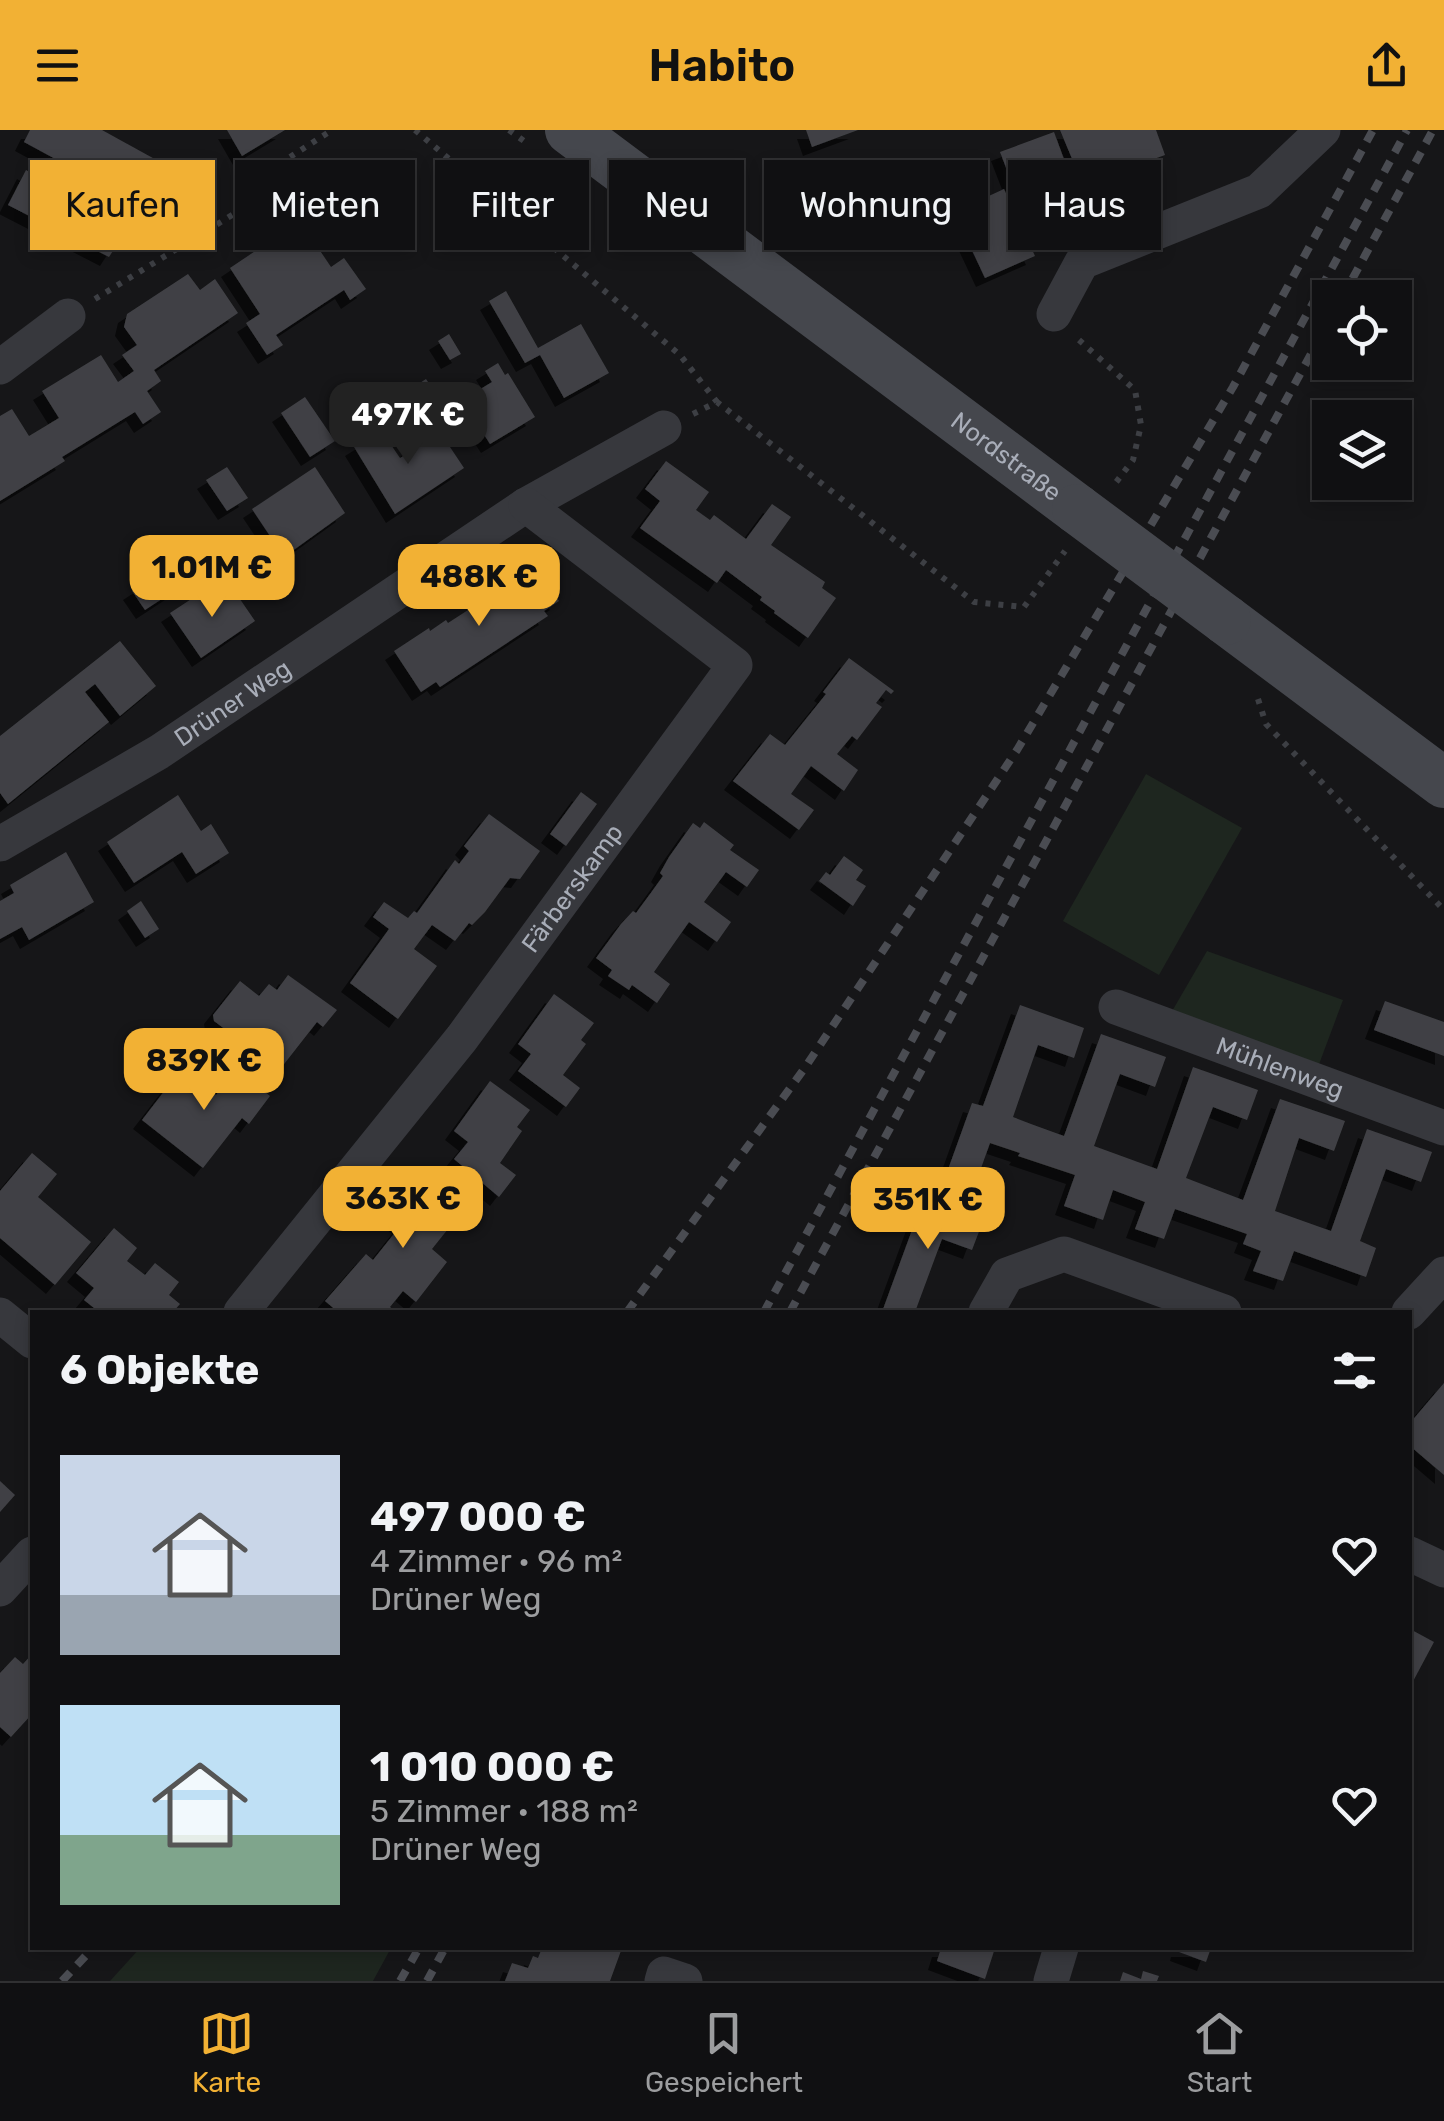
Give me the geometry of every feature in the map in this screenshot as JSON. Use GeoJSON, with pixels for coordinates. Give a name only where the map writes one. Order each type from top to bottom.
{"type":"FeatureCollection","features":[{"type":"Feature","properties":{"kind":"street","name":"Nordstraße"},"geometry":{"type":"LineString","coordinates":[[570,130],[1444,784]]}},
{"type":"Feature","properties":{"kind":"street"},"geometry":{"type":"LineString","coordinates":[[1054,314],[1082,262],[1259,191],[1323,130]]}},
{"type":"Feature","properties":{"kind":"street"},"geometry":{"type":"LineString","coordinates":[[0,367],[68,316]]}},
{"type":"Feature","properties":{"kind":"street","name":"Drüner Weg"},"geometry":{"type":"LineString","coordinates":[[0,844],[159,752],[526,505],[664,428]]}},
{"type":"Feature","properties":{"kind":"street","name":"Färberskamp"},"geometry":{"type":"LineString","coordinates":[[243,1310],[462,1038],[735,664],[526,505]]}},
{"type":"Feature","properties":{"kind":"street","name":"Mühlenweg"},"geometry":{"type":"LineString","coordinates":[[1116,1007],[1444,1128]]}},
{"type":"Feature","properties":{"kind":"street"},"geometry":{"type":"LineString","coordinates":[[987,1310],[1007,1275],[1064,1254],[1218,1310]]}},
{"type":"Feature","properties":{"kind":"street"},"geometry":{"type":"LineString","coordinates":[[1411,1310],[1444,1274]]}},
{"type":"Feature","properties":{"kind":"street"},"geometry":{"type":"LineString","coordinates":[[0,1314],[30,1339]]}},
{"type":"Feature","properties":{"kind":"street"},"geometry":{"type":"LineString","coordinates":[[1412,1555],[1444,1570]]}},
{"type":"Feature","properties":{"kind":"street"},"geometry":{"type":"LineString","coordinates":[[0,1589],[30,1556]]}},
{"type":"Feature","properties":{"kind":"street"},"geometry":{"type":"LineString","coordinates":[[1050,1981],[1060,1950]]}},
{"type":"Feature","properties":{"kind":"path"},"geometry":{"type":"LineString","coordinates":[[68,316],[272,190],[284,161],[332,130]]}},
{"type":"Feature","properties":{"kind":"path"},"geometry":{"type":"LineString","coordinates":[[415,130],[680,355],[717,402],[974,602],[1024,608],[1086,515],[1133,460],[1141,425],[1135,390],[1096,358],[1054,314]]}},
{"type":"Feature","properties":{"kind":"path"},"geometry":{"type":"LineString","coordinates":[[664,428],[717,402]]}},
{"type":"Feature","properties":{"kind":"path"},"geometry":{"type":"LineString","coordinates":[[1256,690],[1266,724],[1444,910]]}},
{"type":"Feature","properties":{"kind":"shaded area"},"geometry":{"type":"Polygon","coordinates":[[[1146,774],[1242,828],[1159,975],[1063,921],[1146,774]]]}},
{"type":"Feature","properties":{"kind":"shaded area"},"geometry":{"type":"Polygon","coordinates":[[[1207,951],[1343,1000],[1318,1067],[1171,1013],[1207,951]]]}},
{"type":"Feature","properties":{"kind":"shaded area"},"geometry":{"type":"Polygon","coordinates":[[[138,1950],[390,1950],[373,1981],[110,1981],[138,1950]]]}},
{"type":"Feature","properties":{"kind":"building"},"geometry":{"type":"Polygon","coordinates":[[[30,130],[102,130],[156,160],[57,160],[24,142],[30,130]]]}},
{"type":"Feature","properties":{"kind":"building"},"geometry":{"type":"Polygon","coordinates":[[[227,130],[285,130],[242,156],[227,130]]]}},
{"type":"Feature","properties":{"kind":"building"},"geometry":{"type":"Polygon","coordinates":[[[806,130],[858,130],[812,147],[806,130]]]}},
{"type":"Feature","properties":{"kind":"building"},"geometry":{"type":"Polygon","coordinates":[[[1060,130],[1156,130],[1165,155],[1151,160],[1073,160],[1060,130]]]}},
{"type":"Feature","properties":{"kind":"building"},"geometry":{"type":"Polygon","coordinates":[[[1054,132],[1064,160],[1008,160],[1008,173],[1000,152],[1054,132]]]}},
{"type":"Feature","properties":{"kind":"building"},"geometry":{"type":"Polygon","coordinates":[[[26,170],[30,172],[30,216],[8,205],[26,170]]]}},
{"type":"Feature","properties":{"kind":"building"},"geometry":{"type":"Polygon","coordinates":[[[1004,189],[1008,198],[1008,250],[1032,250],[1035,256],[985,278],[972,250],[988,250],[988,196],[1004,189]]]}},
{"type":"Feature","properties":{"kind":"building"},"geometry":{"type":"Polygon","coordinates":[[[95,250],[114,250],[109,257],[95,250]]]}},
{"type":"Feature","properties":{"kind":"building"},"geometry":{"type":"Polygon","coordinates":[[[257,250],[320,250],[331,267],[344,258],[366,289],[350,300],[344,290],[276,335],[283,345],[267,355],[246,323],[260,314],[230,268],[257,250]]]}},
{"type":"Feature","properties":{"kind":"building"},"geometry":{"type":"Polygon","coordinates":[[[188,274],[200,290],[215,279],[238,313],[154,370],[161,381],[147,391],[161,412],[143,424],[135,412],[0,501],[0,416],[12,409],[29,436],[59,418],[42,391],[101,355],[118,382],[134,371],[122,355],[137,345],[124,327],[127,314],[188,274]]]}},
{"type":"Feature","properties":{"kind":"building"},"geometry":{"type":"Polygon","coordinates":[[[506,291],[538,348],[581,324],[609,373],[564,398],[540,355],[525,363],[489,301],[506,291]]]}},
{"type":"Feature","properties":{"kind":"building"},"geometry":{"type":"Polygon","coordinates":[[[449,334],[461,354],[450,360],[438,341],[449,334]]]}},
{"type":"Feature","properties":{"kind":"building"},"geometry":{"type":"Polygon","coordinates":[[[498,363],[535,417],[490,444],[481,430],[475,434],[465,419],[472,415],[464,399],[492,382],[485,371],[498,363]]]}},
{"type":"Feature","properties":{"kind":"building"},"geometry":{"type":"Polygon","coordinates":[[[426,379],[448,412],[431,423],[409,390],[426,379]]]}},
{"type":"Feature","properties":{"kind":"building"},"geometry":{"type":"Polygon","coordinates":[[[305,397],[335,441],[310,457],[281,413],[305,397]]]}},
{"type":"Feature","properties":{"kind":"building"},"geometry":{"type":"Polygon","coordinates":[[[438,429],[464,468],[395,514],[354,447],[381,430],[400,458],[438,429]]]}},
{"type":"Feature","properties":{"kind":"building"},"geometry":{"type":"Polygon","coordinates":[[[666,461],[709,492],[696,510],[710,520],[714,515],[746,539],[772,504],[791,517],[771,545],[825,582],[822,588],[836,598],[808,638],[726,570],[717,583],[640,528],[660,501],[645,489],[666,461]]]}},
{"type":"Feature","properties":{"kind":"building"},"geometry":{"type":"Polygon","coordinates":[[[227,467],[248,498],[227,511],[206,480],[227,467]]]}},
{"type":"Feature","properties":{"kind":"building"},"geometry":{"type":"Polygon","coordinates":[[[315,467],[345,513],[284,557],[252,509],[315,467]]]}},
{"type":"Feature","properties":{"kind":"building"},"geometry":{"type":"Polygon","coordinates":[[[533,560],[559,601],[544,611],[548,616],[440,687],[436,682],[421,692],[394,651],[487,598],[484,595],[499,586],[497,583],[533,560]]]}},
{"type":"Feature","properties":{"kind":"building"},"geometry":{"type":"Polygon","coordinates":[[[161,572],[174,591],[145,610],[132,591],[161,572]]]}},
{"type":"Feature","properties":{"kind":"building"},"geometry":{"type":"Polygon","coordinates":[[[231,586],[255,621],[201,658],[170,613],[205,590],[211,599],[231,586]]]}},
{"type":"Feature","properties":{"kind":"building"},"geometry":{"type":"Polygon","coordinates":[[[120,641],[156,686],[120,716],[95,684],[85,692],[109,722],[8,804],[0,793],[0,736],[120,641]]]}},
{"type":"Feature","properties":{"kind":"building"},"geometry":{"type":"Polygon","coordinates":[[[849,658],[894,691],[891,694],[886,690],[876,703],[882,707],[857,740],[852,736],[837,754],[858,770],[844,791],[811,766],[791,794],[814,810],[799,830],[733,781],[770,734],[785,745],[849,658]]]}},
{"type":"Feature","properties":{"kind":"building"},"geometry":{"type":"Polygon","coordinates":[[[581,792],[597,804],[566,846],[550,834],[581,792]]]}},
{"type":"Feature","properties":{"kind":"building"},"geometry":{"type":"Polygon","coordinates":[[[178,795],[201,831],[211,824],[229,853],[196,874],[182,852],[134,883],[107,842],[178,795]]]}},
{"type":"Feature","properties":{"kind":"building"},"geometry":{"type":"Polygon","coordinates":[[[489,814],[540,851],[520,879],[510,878],[485,912],[472,925],[469,923],[455,941],[432,925],[414,949],[437,966],[398,1019],[350,983],[389,929],[373,917],[384,902],[408,918],[414,911],[417,913],[455,860],[459,864],[469,851],[464,846],[489,814]]]}},
{"type":"Feature","properties":{"kind":"building"},"geometry":{"type":"Polygon","coordinates":[[[704,822],[734,845],[730,850],[759,870],[747,887],[726,872],[704,902],[731,922],[717,942],[689,922],[654,972],[670,984],[657,1003],[632,985],[629,990],[608,976],[612,970],[596,958],[663,876],[660,873],[669,857],[693,823],[700,828],[704,822]]]}},
{"type":"Feature","properties":{"kind":"building"},"geometry":{"type":"Polygon","coordinates":[[[66,852],[94,902],[29,940],[22,927],[0,939],[0,901],[14,893],[10,885],[66,852]]]}},
{"type":"Feature","properties":{"kind":"building"},"geometry":{"type":"Polygon","coordinates":[[[844,856],[863,870],[856,880],[866,886],[853,906],[819,881],[826,872],[830,875],[844,856]]]}},
{"type":"Feature","properties":{"kind":"building"},"geometry":{"type":"Polygon","coordinates":[[[141,901],[159,929],[145,938],[127,911],[141,901]]]}},
{"type":"Feature","properties":{"kind":"building"},"geometry":{"type":"Polygon","coordinates":[[[288,975],[337,1010],[323,1027],[317,1022],[274,1077],[226,1040],[230,1033],[214,1021],[213,1015],[240,981],[259,996],[269,984],[277,990],[288,975]]]}},
{"type":"Feature","properties":{"kind":"building"},"geometry":{"type":"Polygon","coordinates":[[[554,994],[594,1023],[581,1040],[586,1044],[563,1075],[580,1088],[566,1107],[518,1071],[531,1054],[518,1044],[554,994]]]}},
{"type":"Feature","properties":{"kind":"building"},"geometry":{"type":"Polygon","coordinates":[[[1385,1001],[1444,1022],[1444,1056],[1374,1030],[1385,1001]]]}},
{"type":"Feature","properties":{"kind":"building"},"geometry":{"type":"Polygon","coordinates":[[[1020,1005],[1084,1028],[1074,1058],[1038,1045],[1013,1117],[1064,1136],[1101,1034],[1166,1057],[1155,1087],[1120,1074],[1094,1146],[1157,1169],[1193,1067],[1258,1090],[1247,1120],[1213,1107],[1186,1178],[1243,1200],[1280,1099],[1345,1121],[1334,1151],[1299,1138],[1275,1211],[1331,1231],[1367,1129],[1432,1152],[1421,1182],[1386,1169],[1360,1241],[1376,1248],[1366,1277],[1294,1251],[1283,1281],[1253,1271],[1261,1251],[1243,1244],[1247,1234],[1175,1209],[1164,1239],[1135,1229],[1145,1202],[1113,1190],[1103,1220],[1064,1206],[1075,1175],[990,1143],[970,1199],[941,1189],[972,1103],[983,1106],[1020,1005]]]}},
{"type":"Feature","properties":{"kind":"building"},"geometry":{"type":"Polygon","coordinates":[[[182,1068],[216,1095],[236,1069],[270,1096],[249,1124],[242,1118],[203,1168],[142,1120],[182,1068]]]}},
{"type":"Feature","properties":{"kind":"building"},"geometry":{"type":"Polygon","coordinates":[[[490,1081],[530,1110],[517,1127],[522,1131],[500,1163],[516,1175],[499,1197],[454,1159],[468,1142],[454,1131],[490,1081]]]}},
{"type":"Feature","properties":{"kind":"building"},"geometry":{"type":"Polygon","coordinates":[[[32,1153],[57,1174],[38,1197],[91,1242],[55,1285],[0,1238],[0,1191],[32,1153]]]}},
{"type":"Feature","properties":{"kind":"building"},"geometry":{"type":"Polygon","coordinates":[[[428,1167],[466,1199],[432,1249],[447,1262],[416,1302],[403,1291],[390,1307],[394,1310],[336,1310],[325,1301],[366,1254],[373,1260],[401,1225],[388,1214],[428,1167]]]}},
{"type":"Feature","properties":{"kind":"building"},"geometry":{"type":"Polygon","coordinates":[[[923,1200],[983,1221],[972,1250],[942,1239],[916,1310],[883,1310],[923,1200]]]}},
{"type":"Feature","properties":{"kind":"building"},"geometry":{"type":"Polygon","coordinates":[[[114,1228],[137,1248],[127,1261],[145,1275],[155,1263],[179,1282],[169,1295],[180,1304],[175,1310],[96,1310],[84,1300],[94,1288],[76,1273],[114,1228]]]}},
{"type":"Feature","properties":{"kind":"building"},"geometry":{"type":"Polygon","coordinates":[[[1444,1383],[1444,1475],[1412,1448],[1412,1421],[1444,1383]]]}},
{"type":"Feature","properties":{"kind":"building"},"geometry":{"type":"Polygon","coordinates":[[[0,1481],[15,1495],[0,1512],[0,1481]]]}},
{"type":"Feature","properties":{"kind":"building"},"geometry":{"type":"Polygon","coordinates":[[[1412,1630],[1434,1642],[1412,1683],[1412,1630]]]}},
{"type":"Feature","properties":{"kind":"building"},"geometry":{"type":"Polygon","coordinates":[[[30,1656],[30,1716],[11,1737],[0,1727],[0,1673],[15,1657],[23,1664],[30,1656]]]}},
{"type":"Feature","properties":{"kind":"building"},"geometry":{"type":"Polygon","coordinates":[[[541,1950],[621,1950],[610,1981],[505,1981],[512,1963],[528,1968],[533,1956],[538,1958],[541,1950]]]}},
{"type":"Feature","properties":{"kind":"building"},"geometry":{"type":"Polygon","coordinates":[[[940,1950],[994,1950],[985,1979],[937,1961],[940,1950]]]}},
{"type":"Feature","properties":{"kind":"building"},"geometry":{"type":"Polygon","coordinates":[[[1180,1950],[1210,1950],[1206,1962],[1180,1950]]]}},
{"type":"Feature","properties":{"kind":"building"},"geometry":{"type":"Polygon","coordinates":[[[1143,1971],[1159,1976],[1157,1981],[1120,1981],[1123,1972],[1141,1979],[1143,1971]]]}},
{"type":"Feature","properties":{"kind":"railway"},"geometry":{"type":"LineString","coordinates":[[628,1310],[804,1069],[1017,750],[1233,387],[1373,130]]}},
{"type":"Feature","properties":{"kind":"railway"},"geometry":{"type":"LineString","coordinates":[[765,1310],[1407,130]]}},
{"type":"Feature","properties":{"kind":"railway"},"geometry":{"type":"LineString","coordinates":[[1352,280],[1433,130]]}},
{"type":"Feature","properties":{"kind":"railway"},"geometry":{"type":"LineString","coordinates":[[791,1310],[1312,352]]}},
{"type":"Feature","properties":{"kind":"railway"},"geometry":{"type":"LineString","coordinates":[[62,1981],[91,1950]]}},
{"type":"Feature","properties":{"kind":"railway"},"geometry":{"type":"LineString","coordinates":[[400,1981],[418,1950]]}},
{"type":"Feature","properties":{"kind":"railway"},"geometry":{"type":"LineString","coordinates":[[427,1981],[444,1950]]}}]}
